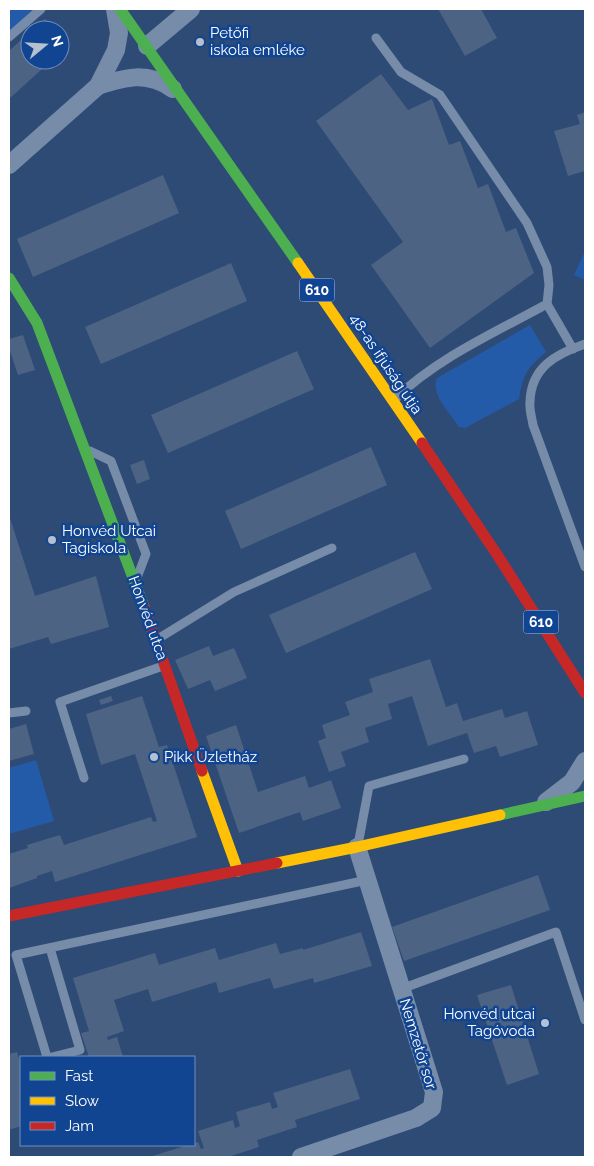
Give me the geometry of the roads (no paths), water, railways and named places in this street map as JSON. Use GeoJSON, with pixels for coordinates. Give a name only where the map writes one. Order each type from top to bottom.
{"type":"FeatureCollection","features":[{"type":"Feature","properties":{"kind":"street"},"geometry":{"type":"LineString","coordinates":[[9,165],[98,86],[116,50],[119,34],[115,9]]}},
{"type":"Feature","properties":{"kind":"street","name":"48-as ifjúság útja"},"geometry":{"type":"LineString","coordinates":[[120,9],[393,400],[498,556],[584,695]]}},
{"type":"Feature","properties":{"kind":"street"},"geometry":{"type":"LineString","coordinates":[[147,46],[190,9]]}},
{"type":"Feature","properties":{"kind":"street"},"geometry":{"type":"LineString","coordinates":[[98,86],[118,79],[136,76],[151,78],[166,84],[183,97]]}},
{"type":"Feature","properties":{"kind":"street","name":"Honvéd utca"},"geometry":{"type":"LineString","coordinates":[[9,278],[16,300],[37,323],[136,582],[238,871]]}},
{"type":"Feature","properties":{"kind":"street"},"geometry":{"type":"LineString","coordinates":[[541,806],[572,782],[585,761]]}},
{"type":"Feature","properties":{"kind":"street"},"geometry":{"type":"LineString","coordinates":[[9,916],[357,848],[585,796]]}},
{"type":"Feature","properties":{"kind":"street","name":"Nemzetőr sor"},"geometry":{"type":"LineString","coordinates":[[301,1157],[416,1118],[432,1108],[434,1092],[357,848]]}},
{"type":"Feature","properties":{"kind":"lane"},"geometry":{"type":"LineString","coordinates":[[9,37],[41,9]]}},
{"type":"Feature","properties":{"kind":"lane"},"geometry":{"type":"LineString","coordinates":[[376,38],[400,72],[440,95],[527,223],[547,267],[549,285],[548,304],[573,348]]}},
{"type":"Feature","properties":{"kind":"lane"},"geometry":{"type":"LineString","coordinates":[[393,400],[412,382],[437,365],[548,304]]}},
{"type":"Feature","properties":{"kind":"lane"},"geometry":{"type":"LineString","coordinates":[[585,344],[556,356],[542,368],[532,384],[530,403],[533,425],[585,567]]}},
{"type":"Feature","properties":{"kind":"lane"},"geometry":{"type":"LineString","coordinates":[[85,448],[111,461],[146,554],[136,582]]}},
{"type":"Feature","properties":{"kind":"lane"},"geometry":{"type":"LineString","coordinates":[[156,640],[234,592],[332,548]]}},
{"type":"Feature","properties":{"kind":"lane"},"geometry":{"type":"LineString","coordinates":[[84,778],[60,702],[165,665]]}},
{"type":"Feature","properties":{"kind":"lane"},"geometry":{"type":"LineString","coordinates":[[9,713],[26,711]]}},
{"type":"Feature","properties":{"kind":"lane"},"geometry":{"type":"LineString","coordinates":[[357,848],[370,786],[464,759]]}},
{"type":"Feature","properties":{"kind":"lane"},"geometry":{"type":"LineString","coordinates":[[47,1056],[16,955],[367,880]]}},
{"type":"Feature","properties":{"kind":"lane"},"geometry":{"type":"LineString","coordinates":[[401,989],[556,932],[585,1020]]}},
{"type":"Feature","properties":{"kind":"lane"},"geometry":{"type":"LineString","coordinates":[[50,948],[80,1050],[56,1056]]}},
{"type":"Feature","properties":{"kind":"place","name":"Petőfi iskola emléke"},"geometry":{"type":"Point","coordinates":[200,42]}},
{"type":"Feature","properties":{"kind":"place","name":"Honvéd Utcai Tagiskola"},"geometry":{"type":"Point","coordinates":[52,540]}},
{"type":"Feature","properties":{"kind":"place","name":"Pikk Üzletház"},"geometry":{"type":"Point","coordinates":[154,757]}},
{"type":"Feature","properties":{"kind":"place","name":"Honvéd utcai Tagóvoda"},"geometry":{"type":"Point","coordinates":[545,1023]}}]}
